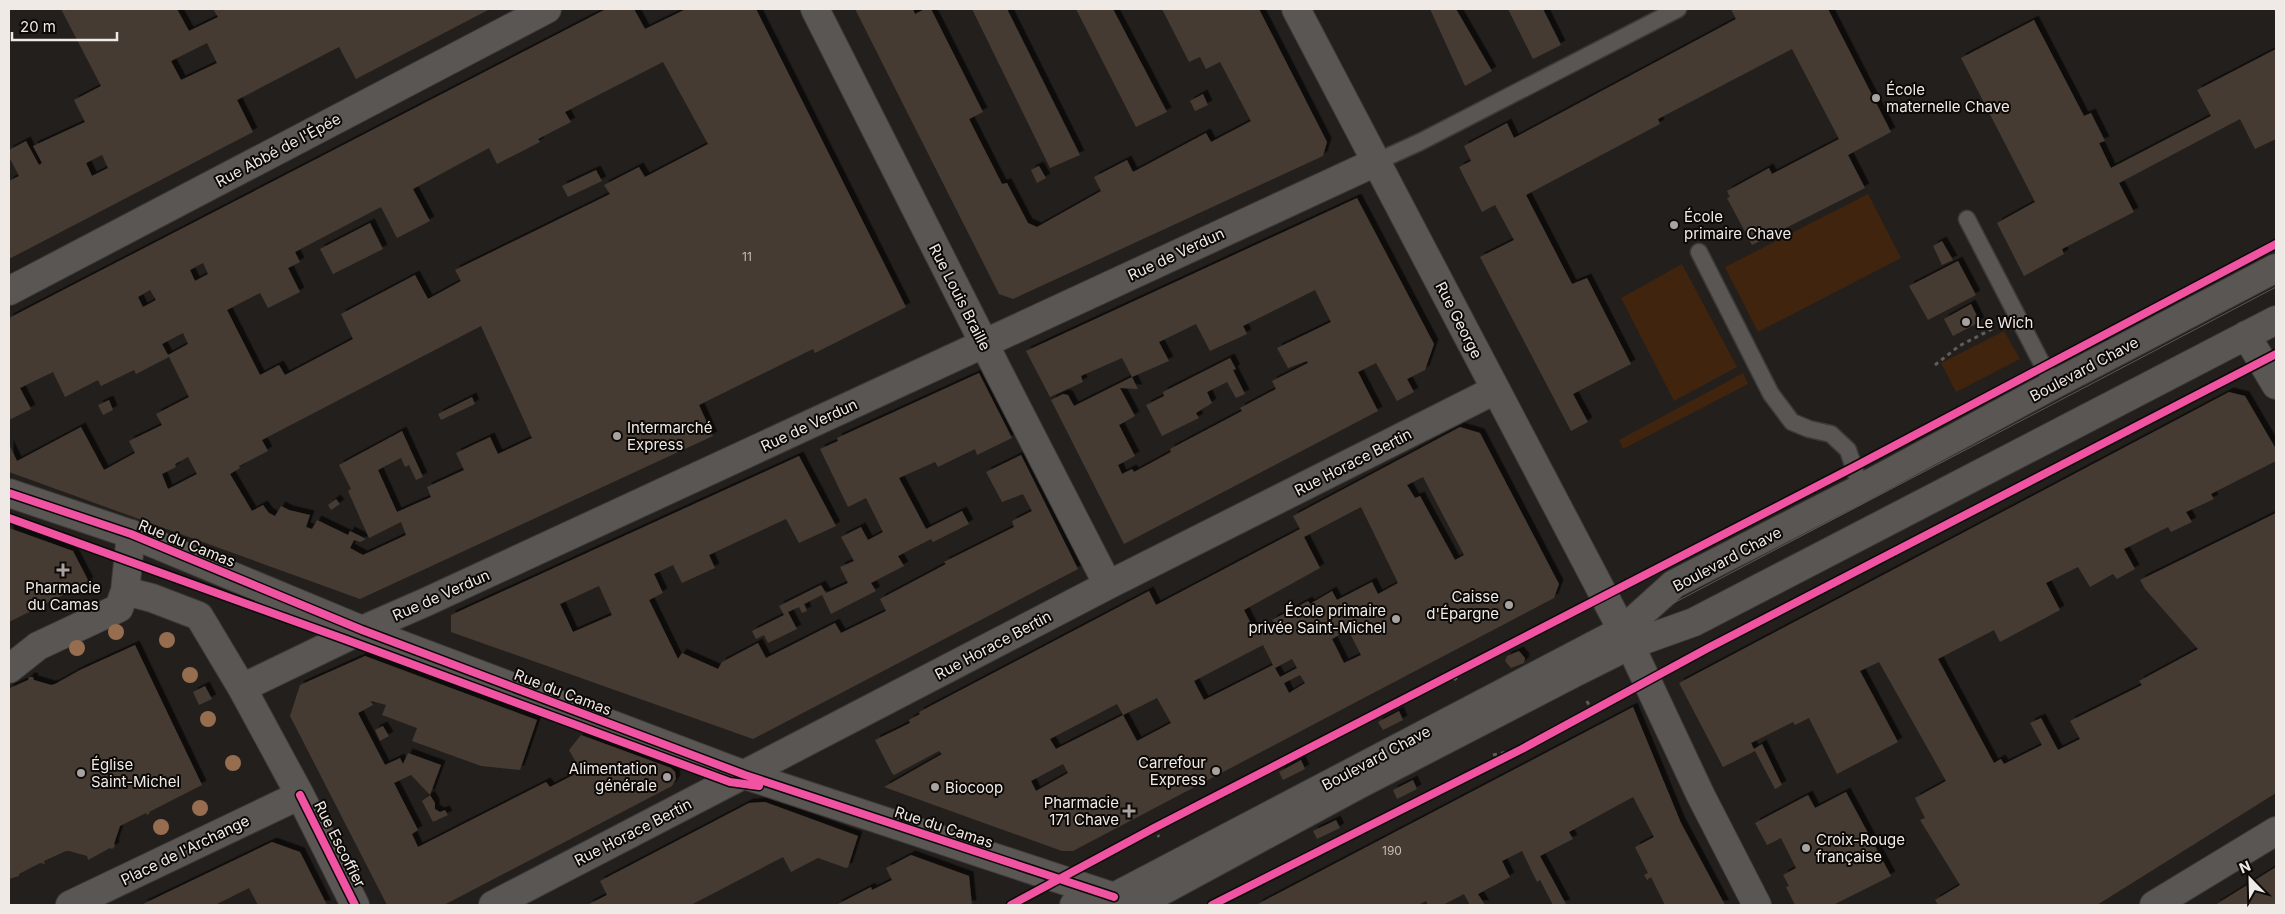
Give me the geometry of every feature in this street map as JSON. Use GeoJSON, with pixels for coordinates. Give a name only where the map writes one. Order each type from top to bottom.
{"type":"FeatureCollection","features":[{"type":"Feature","properties":{"kind":"street","name":"Rue Abbé de l'Épée"},"geometry":{"type":"LineString","coordinates":[[9,291],[546,9]]}},
{"type":"Feature","properties":{"kind":"street","name":"Rue Louis Braille"},"geometry":{"type":"LineString","coordinates":[[815,9],[1108,585]]}},
{"type":"Feature","properties":{"kind":"street","name":"Rue George"},"geometry":{"type":"LineString","coordinates":[[1296,9],[1626,638],[1700,794],[1757,905]]}},
{"type":"Feature","properties":{"kind":"street","name":"Rue de Verdun"},"geometry":{"type":"LineString","coordinates":[[242,688],[362,630],[1376,162]]}},
{"type":"Feature","properties":{"kind":"street","name":"Boulevard Chave"},"geometry":{"type":"LineString","coordinates":[[1626,638],[1674,584],[1856,492],[2053,384],[2276,268]]}},
{"type":"Feature","properties":{"kind":"street","name":"Boulevard Chave"},"geometry":{"type":"LineString","coordinates":[[1074,905],[1127,902],[1626,638],[1694,622],[2276,320]]}},
{"type":"Feature","properties":{"kind":"street"},"geometry":{"type":"LineString","coordinates":[[2246,335],[2276,385]]}},
{"type":"Feature","properties":{"kind":"street","name":"Rue Horace Bertin"},"geometry":{"type":"LineString","coordinates":[[493,905],[745,776],[1108,585],[1495,390]]}},
{"type":"Feature","properties":{"kind":"street","name":"Rue du Camas"},"geometry":{"type":"LineString","coordinates":[[9,492],[131,534],[362,630],[745,776],[1127,902]]}},
{"type":"Feature","properties":{"kind":"street"},"geometry":{"type":"LineString","coordinates":[[9,669],[38,646],[119,608],[125,591],[131,534]]}},
{"type":"Feature","properties":{"kind":"street"},"geometry":{"type":"LineString","coordinates":[[125,591],[152,598],[199,616],[242,688]]}},
{"type":"Feature","properties":{"kind":"street","name":"Rue Escoffier"},"geometry":{"type":"LineString","coordinates":[[242,688],[300,795],[355,905]]}},
{"type":"Feature","properties":{"kind":"street","name":"Place de l'Archange"},"geometry":{"type":"LineString","coordinates":[[70,905],[300,795]]}},
{"type":"Feature","properties":{"kind":"street"},"geometry":{"type":"LineString","coordinates":[[2154,905],[2276,831]]}},
{"type":"Feature","properties":{"kind":"lane"},"geometry":{"type":"LineString","coordinates":[[1376,162],[1420,142],[1678,9]]}},
{"type":"Feature","properties":{"kind":"lane"},"geometry":{"type":"LineString","coordinates":[[1967,220],[2053,384]]}},
{"type":"Feature","properties":{"kind":"lane"},"geometry":{"type":"LineString","coordinates":[[1699,252],[1771,394],[1792,422],[1809,429],[1831,434],[1848,450],[1857,477],[1856,492]]}},
{"type":"Feature","properties":{"kind":"path"},"geometry":{"type":"LineString","coordinates":[[1935,365],[1959,346],[2018,316]]}},
{"type":"Feature","properties":{"kind":"path"},"geometry":{"type":"LineString","coordinates":[[1451,682],[1472,664]]}},
{"type":"Feature","properties":{"kind":"path"},"geometry":{"type":"LineString","coordinates":[[1493,755],[1522,749]]}},
{"type":"Feature","properties":{"kind":"shaded area"},"geometry":{"type":"Polygon","coordinates":[[[1868,194],[1901,258],[1758,332],[1725,267],[1868,194]]]}},
{"type":"Feature","properties":{"kind":"shaded area"},"geometry":{"type":"Polygon","coordinates":[[[1682,264],[1737,367],[1674,401],[1621,298],[1682,264]]]}},
{"type":"Feature","properties":{"kind":"shaded area"},"geometry":{"type":"Polygon","coordinates":[[[2004,331],[2020,359],[1956,392],[1941,363],[2004,331]]]}},
{"type":"Feature","properties":{"kind":"shaded area"},"geometry":{"type":"Polygon","coordinates":[[[1743,373],[1748,384],[1623,449],[1619,440],[1743,373]]]}},
{"type":"Feature","properties":{"kind":"building"},"geometry":{"type":"Polygon","coordinates":[[[61,9],[177,9],[189,31],[218,17],[213,9],[490,9],[356,79],[339,47],[237,100],[253,132],[9,259],[9,181],[19,176],[9,157],[9,150],[26,141],[39,165],[42,163],[33,146],[85,122],[74,100],[101,86],[61,9]],[[207,43],[171,61],[181,80],[217,63],[207,43]],[[102,155],[86,163],[92,176],[108,168],[102,155]]]}},
{"type":"Feature","properties":{"kind":"building"},"geometry":{"type":"Polygon","coordinates":[[[606,9],[634,9],[645,29],[686,9],[756,9],[906,307],[815,353],[813,349],[699,405],[713,436],[360,599],[9,472],[9,444],[17,461],[81,427],[104,470],[135,453],[129,441],[162,425],[156,414],[189,397],[169,357],[136,374],[134,370],[101,386],[98,380],[65,397],[53,372],[20,388],[31,409],[9,420],[9,318],[606,9]],[[663,62],[565,112],[571,122],[538,139],[540,142],[497,164],[489,148],[413,189],[430,221],[397,238],[381,207],[295,252],[300,262],[288,268],[300,292],[268,308],[260,293],[227,310],[260,375],[279,365],[285,375],[353,339],[341,314],[415,275],[428,299],[461,281],[455,270],[610,194],[604,185],[639,167],[645,177],[708,144],[663,62]],[[203,263],[190,270],[195,281],[208,274],[203,263]],[[150,290],[138,297],[143,307],[156,300],[150,290]],[[481,326],[262,440],[268,451],[239,466],[240,468],[230,474],[252,511],[263,505],[269,513],[275,516],[281,506],[310,515],[306,527],[312,529],[317,520],[348,535],[350,531],[366,539],[360,542],[354,540],[350,548],[363,555],[406,535],[401,522],[369,538],[348,491],[351,489],[339,465],[402,431],[423,477],[416,480],[409,465],[405,467],[401,458],[378,470],[397,512],[431,497],[427,487],[464,470],[456,453],[490,437],[498,454],[532,438],[481,326]],[[183,333],[162,344],[168,355],[188,344],[183,333]],[[188,457],[175,464],[176,467],[162,474],[168,489],[197,474],[188,457]]]}},
{"type":"Feature","properties":{"kind":"building"},"geometry":{"type":"Polygon","coordinates":[[[855,9],[913,9],[915,14],[925,9],[931,9],[983,112],[969,119],[1002,184],[1007,183],[1028,223],[1037,227],[1101,191],[1094,177],[1127,160],[1133,172],[1206,133],[1211,142],[1251,121],[1220,62],[1206,69],[1200,57],[1189,62],[1162,9],[1259,9],[1327,142],[1323,156],[1013,299],[999,294],[855,9]]]}},
{"type":"Feature","properties":{"kind":"building"},"geometry":{"type":"Polygon","coordinates":[[[972,9],[1007,9],[1080,155],[1050,168],[972,9]]]}},
{"type":"Feature","properties":{"kind":"building"},"geometry":{"type":"Polygon","coordinates":[[[1076,9],[1113,9],[1167,112],[1136,127],[1076,9]]]}},
{"type":"Feature","properties":{"kind":"building"},"geometry":{"type":"Polygon","coordinates":[[[1430,9],[1456,9],[1492,71],[1465,86],[1430,9]]]}},
{"type":"Feature","properties":{"kind":"building"},"geometry":{"type":"Polygon","coordinates":[[[1508,9],[1543,9],[1561,45],[1533,59],[1508,9]]]}},
{"type":"Feature","properties":{"kind":"building"},"geometry":{"type":"Polygon","coordinates":[[[1731,9],[1828,9],[1891,132],[1848,155],[1865,188],[1752,245],[1727,198],[1730,197],[1727,191],[1769,168],[1772,174],[1839,139],[1792,49],[1658,119],[1660,124],[1526,195],[1572,284],[1587,278],[1631,364],[1573,394],[1588,422],[1571,431],[1480,257],[1514,240],[1495,205],[1482,212],[1459,167],[1471,161],[1464,146],[1507,123],[1514,138],[1736,19],[1731,9]]]}},
{"type":"Feature","properties":{"kind":"building"},"geometry":{"type":"Polygon","coordinates":[[[2034,20],[2084,116],[2091,113],[2105,141],[2099,143],[2111,168],[2211,116],[2197,90],[2276,49],[2276,139],[2255,149],[2240,119],[2119,183],[2134,212],[2062,249],[2064,254],[2024,276],[1997,223],[2035,202],[1961,58],[2034,20]]]}},
{"type":"Feature","properties":{"kind":"building"},"geometry":{"type":"Polygon","coordinates":[[[1203,94],[1208,105],[1195,111],[1190,101],[1203,94]]]}},
{"type":"Feature","properties":{"kind":"building"},"geometry":{"type":"Polygon","coordinates":[[[1039,166],[1046,178],[1037,183],[1031,170],[1039,166]]]}},
{"type":"Feature","properties":{"kind":"building"},"geometry":{"type":"Polygon","coordinates":[[[596,170],[602,181],[568,197],[562,186],[596,170]]]}},
{"type":"Feature","properties":{"kind":"building"},"geometry":{"type":"Polygon","coordinates":[[[1357,198],[1434,344],[1425,370],[1407,379],[1414,392],[1397,401],[1376,363],[1358,372],[1378,411],[1124,544],[1051,400],[1063,394],[1068,395],[1074,406],[1132,377],[1122,358],[1081,376],[1083,382],[1050,397],[1026,351],[1357,198]],[[1315,290],[1243,326],[1247,334],[1210,351],[1196,324],[1159,342],[1169,361],[1132,377],[1138,389],[1120,388],[1135,416],[1119,425],[1135,456],[1118,465],[1122,474],[1132,469],[1134,472],[1171,452],[1170,449],[1242,411],[1240,408],[1276,389],[1272,381],[1308,363],[1307,361],[1288,368],[1277,348],[1331,322],[1315,290]]]}},
{"type":"Feature","properties":{"kind":"building"},"geometry":{"type":"Polygon","coordinates":[[[370,223],[383,249],[333,274],[320,249],[370,223]]]}},
{"type":"Feature","properties":{"kind":"building"},"geometry":{"type":"Polygon","coordinates":[[[1942,241],[1953,260],[1942,265],[1933,246],[1942,241]]]}},
{"type":"Feature","properties":{"kind":"building"},"geometry":{"type":"Polygon","coordinates":[[[1958,261],[1976,295],[1928,320],[1909,286],[1958,261]]]}},
{"type":"Feature","properties":{"kind":"building"},"geometry":{"type":"Polygon","coordinates":[[[1971,304],[1980,322],[1953,336],[1944,319],[1971,304]]]}},
{"type":"Feature","properties":{"kind":"building"},"geometry":{"type":"Polygon","coordinates":[[[1230,358],[1236,369],[1233,370],[1245,394],[1236,398],[1227,382],[1207,392],[1212,403],[1196,413],[1199,418],[1162,436],[1146,405],[1164,396],[1163,392],[1230,358]]]}},
{"type":"Feature","properties":{"kind":"building"},"geometry":{"type":"Polygon","coordinates":[[[979,373],[1012,438],[977,455],[975,449],[938,467],[935,462],[899,478],[926,529],[962,511],[969,524],[933,542],[931,539],[898,556],[904,566],[871,583],[876,591],[831,614],[822,595],[804,604],[807,611],[802,613],[799,607],[788,612],[797,629],[768,643],[764,635],[756,639],[752,631],[784,615],[779,606],[821,585],[826,593],[848,583],[840,567],[854,561],[841,537],[861,527],[868,540],[883,532],[866,498],[848,507],[820,449],[838,441],[837,438],[979,373]]]}},
{"type":"Feature","properties":{"kind":"building"},"geometry":{"type":"Polygon","coordinates":[[[2229,392],[2245,396],[2276,449],[2276,461],[2211,494],[2214,499],[2186,512],[2192,522],[2171,532],[2168,527],[2124,549],[2135,569],[2117,579],[2113,574],[2090,587],[2078,567],[2046,583],[2060,610],[2000,642],[1994,630],[1938,659],[1994,763],[2001,759],[2004,764],[2042,745],[2030,723],[2041,718],[2058,750],[2080,739],[2070,721],[2142,685],[2139,681],[2198,649],[2145,589],[2140,580],[2276,513],[2276,793],[2097,905],[1938,905],[1935,900],[1960,885],[1920,820],[1925,818],[1915,798],[1946,781],[1879,662],[1860,671],[1898,742],[1837,774],[1809,718],[1795,725],[1793,722],[1751,743],[1754,749],[1762,744],[1782,785],[1775,789],[1755,751],[1723,767],[1679,683],[2229,392]]]}},
{"type":"Feature","properties":{"kind":"building"},"geometry":{"type":"Polygon","coordinates":[[[472,397],[475,404],[441,420],[438,414],[472,397]]]}},
{"type":"Feature","properties":{"kind":"building"},"geometry":{"type":"Polygon","coordinates":[[[109,400],[113,410],[103,415],[98,405],[109,400]]]}},
{"type":"Feature","properties":{"kind":"building"},"geometry":{"type":"Polygon","coordinates":[[[1460,427],[1480,433],[1559,584],[1554,598],[1073,851],[1062,851],[884,787],[942,754],[939,751],[894,775],[875,740],[910,723],[909,720],[920,714],[919,712],[1149,591],[1156,605],[1300,529],[1293,516],[1460,427]],[[1423,477],[1407,485],[1415,498],[1420,496],[1455,560],[1464,555],[1423,477]],[[1361,507],[1304,537],[1320,568],[1244,610],[1256,633],[1274,623],[1272,620],[1308,601],[1310,604],[1332,591],[1337,600],[1372,582],[1378,594],[1398,583],[1361,507]],[[1348,630],[1332,639],[1344,663],[1361,655],[1348,630]],[[1263,645],[1194,681],[1204,700],[1273,665],[1263,645]],[[1292,659],[1275,668],[1280,677],[1297,668],[1292,659]],[[1300,675],[1284,683],[1289,693],[1305,683],[1300,675]],[[1157,698],[1123,715],[1137,741],[1171,723],[1157,698]],[[1117,704],[1050,739],[1056,749],[1123,715],[1117,704]],[[1063,764],[1031,781],[1036,791],[1068,773],[1063,764]]]}},
{"type":"Feature","properties":{"kind":"building"},"geometry":{"type":"Polygon","coordinates":[[[1021,455],[1078,569],[753,739],[451,632],[451,615],[799,456],[836,526],[799,543],[786,519],[709,555],[715,568],[682,583],[673,565],[654,574],[663,593],[649,600],[678,659],[682,653],[718,669],[722,662],[758,643],[766,658],[835,623],[841,633],[886,611],[880,599],[946,564],[944,562],[1014,527],[1012,521],[1032,511],[1023,494],[1002,502],[986,472],[1021,455]],[[599,586],[560,604],[573,632],[612,615],[599,586]]]}},
{"type":"Feature","properties":{"kind":"building"},"geometry":{"type":"Polygon","coordinates":[[[336,499],[340,504],[331,510],[328,505],[336,499]]]}},
{"type":"Feature","properties":{"kind":"building"},"geometry":{"type":"Polygon","coordinates":[[[9,528],[73,551],[89,582],[9,622],[9,528]]]}},
{"type":"Feature","properties":{"kind":"building","name":"Église Saint-Michel"},"geometry":{"type":"Polygon","coordinates":[[[135,645],[202,785],[149,812],[147,815],[146,813],[120,826],[115,846],[112,849],[110,848],[88,860],[87,856],[66,851],[44,861],[45,864],[40,863],[19,874],[19,876],[9,879],[9,687],[28,680],[29,677],[51,685],[55,684],[80,670],[135,645]]]}},
{"type":"Feature","properties":{"kind":"building"},"geometry":{"type":"Polygon","coordinates":[[[1519,651],[1525,658],[1524,663],[1511,668],[1505,661],[1507,656],[1519,651]]]}},
{"type":"Feature","properties":{"kind":"building"},"geometry":{"type":"Polygon","coordinates":[[[365,656],[537,720],[520,770],[481,766],[412,741],[417,728],[382,715],[386,705],[371,701],[373,705],[358,713],[385,765],[400,758],[403,764],[408,753],[441,765],[430,795],[411,775],[394,783],[418,830],[412,834],[418,847],[546,782],[550,787],[581,771],[569,750],[581,735],[671,768],[675,772],[676,779],[672,786],[444,905],[387,905],[290,716],[300,685],[365,656]]]}},
{"type":"Feature","properties":{"kind":"building"},"geometry":{"type":"Polygon","coordinates":[[[205,686],[212,699],[199,705],[193,692],[205,686]]]}},
{"type":"Feature","properties":{"kind":"building"},"geometry":{"type":"Polygon","coordinates":[[[1633,707],[1681,823],[1725,905],[1665,905],[1651,877],[1647,880],[1644,875],[1648,873],[1635,847],[1654,837],[1633,797],[1569,832],[1573,839],[1540,856],[1566,904],[1563,905],[1553,905],[1540,880],[1537,882],[1522,851],[1502,861],[1510,877],[1478,894],[1485,905],[1470,905],[1464,894],[1443,905],[1428,905],[1426,901],[1418,905],[1256,905],[1633,707]]]}},
{"type":"Feature","properties":{"kind":"building"},"geometry":{"type":"Polygon","coordinates":[[[1399,711],[1403,720],[1383,730],[1378,722],[1399,711]]]}},
{"type":"Feature","properties":{"kind":"building"},"geometry":{"type":"Polygon","coordinates":[[[383,726],[389,736],[380,741],[375,730],[383,726]]]}},
{"type":"Feature","properties":{"kind":"building"},"geometry":{"type":"Polygon","coordinates":[[[1301,760],[1305,769],[1283,780],[1279,772],[1301,760]]]}},
{"type":"Feature","properties":{"kind":"building"},"geometry":{"type":"Polygon","coordinates":[[[1413,780],[1417,789],[1397,799],[1393,790],[1413,780]]]}},
{"type":"Feature","properties":{"kind":"building"},"geometry":{"type":"Polygon","coordinates":[[[1846,792],[1891,876],[1833,905],[1795,905],[1786,887],[1789,886],[1783,875],[1796,868],[1781,838],[1767,845],[1755,823],[1808,795],[1815,808],[1846,792]]]}},
{"type":"Feature","properties":{"kind":"building"},"geometry":{"type":"Polygon","coordinates":[[[430,795],[435,803],[435,809],[440,812],[445,810],[448,815],[433,822],[422,801],[430,795]]]}},
{"type":"Feature","properties":{"kind":"building"},"geometry":{"type":"Polygon","coordinates":[[[765,802],[858,836],[848,867],[846,868],[818,858],[791,872],[783,857],[691,905],[587,905],[607,895],[600,881],[749,803],[765,802]]]}},
{"type":"Feature","properties":{"kind":"building"},"geometry":{"type":"Polygon","coordinates":[[[1336,820],[1340,828],[1317,839],[1313,831],[1336,820]]]}},
{"type":"Feature","properties":{"kind":"building"},"geometry":{"type":"Polygon","coordinates":[[[272,842],[300,852],[327,905],[258,905],[249,888],[215,905],[141,905],[272,842]]]}},
{"type":"Feature","properties":{"kind":"building"},"geometry":{"type":"Polygon","coordinates":[[[911,855],[969,876],[972,905],[836,905],[871,887],[872,890],[892,880],[886,868],[911,855]]]}},
{"type":"Feature","properties":{"kind":"building"},"geometry":{"type":"Polygon","coordinates":[[[2276,867],[2276,905],[2215,905],[2276,867]]]}},
{"type":"Feature","properties":{"kind":"tram line"},"geometry":{"type":"LineString","coordinates":[[1098,905],[2276,287]]}},
{"type":"Feature","properties":{"kind":"tram line"},"geometry":{"type":"LineString","coordinates":[[1136,905],[1356,786],[2276,306]]}},
{"type":"Feature","properties":{"kind":"cycle path"},"geometry":{"type":"LineString","coordinates":[[1011,905],[1154,828],[1854,467],[2276,244]]}},
{"type":"Feature","properties":{"kind":"cycle path"},"geometry":{"type":"LineString","coordinates":[[1212,905],[1522,749],[1708,648],[2276,354]]}},
{"type":"Feature","properties":{"kind":"cycle path"},"geometry":{"type":"LineString","coordinates":[[9,493],[131,534],[362,630],[745,775],[1114,897]]}},
{"type":"Feature","properties":{"kind":"cycle path"},"geometry":{"type":"LineString","coordinates":[[9,518],[344,639],[730,782],[759,786]]}},
{"type":"Feature","properties":{"kind":"cycle path"},"geometry":{"type":"LineString","coordinates":[[300,795],[355,905]]}},
{"type":"Feature","properties":{"kind":"place","name":"École maternelle Chave"},"geometry":{"type":"Point","coordinates":[1876,98]}},
{"type":"Feature","properties":{"kind":"place","name":"École primaire Chave"},"geometry":{"type":"Point","coordinates":[1674,225]}},
{"type":"Feature","properties":{"kind":"place","name":"Le Wich"},"geometry":{"type":"Point","coordinates":[1966,322]}},
{"type":"Feature","properties":{"kind":"place","name":"Intermarché Express"},"geometry":{"type":"Point","coordinates":[617,436]}},
{"type":"Feature","properties":{"kind":"place","name":"Pharmacie du Camas"},"geometry":{"type":"Point","coordinates":[63,570]}},
{"type":"Feature","properties":{"kind":"place","name":"Caisse d'Épargne"},"geometry":{"type":"Point","coordinates":[1509,605]}},
{"type":"Feature","properties":{"kind":"place","name":"École primaire privée Saint-Michel"},"geometry":{"type":"Point","coordinates":[1396,619]}},
{"type":"Feature","properties":{"kind":"place","name":"Carrefour Express"},"geometry":{"type":"Point","coordinates":[1216,771]}},
{"type":"Feature","properties":{"kind":"place","name":"Église Saint-Michel"},"geometry":{"type":"Point","coordinates":[81,773]}},
{"type":"Feature","properties":{"kind":"place","name":"Alimentation générale"},"geometry":{"type":"Point","coordinates":[667,777]}},
{"type":"Feature","properties":{"kind":"place","name":"Biocoop"},"geometry":{"type":"Point","coordinates":[935,787]}},
{"type":"Feature","properties":{"kind":"place","name":"Pharmacie 171 Chave"},"geometry":{"type":"Point","coordinates":[1129,811]}},
{"type":"Feature","properties":{"kind":"place","name":"Croix-Rouge française"},"geometry":{"type":"Point","coordinates":[1806,848]}}]}
